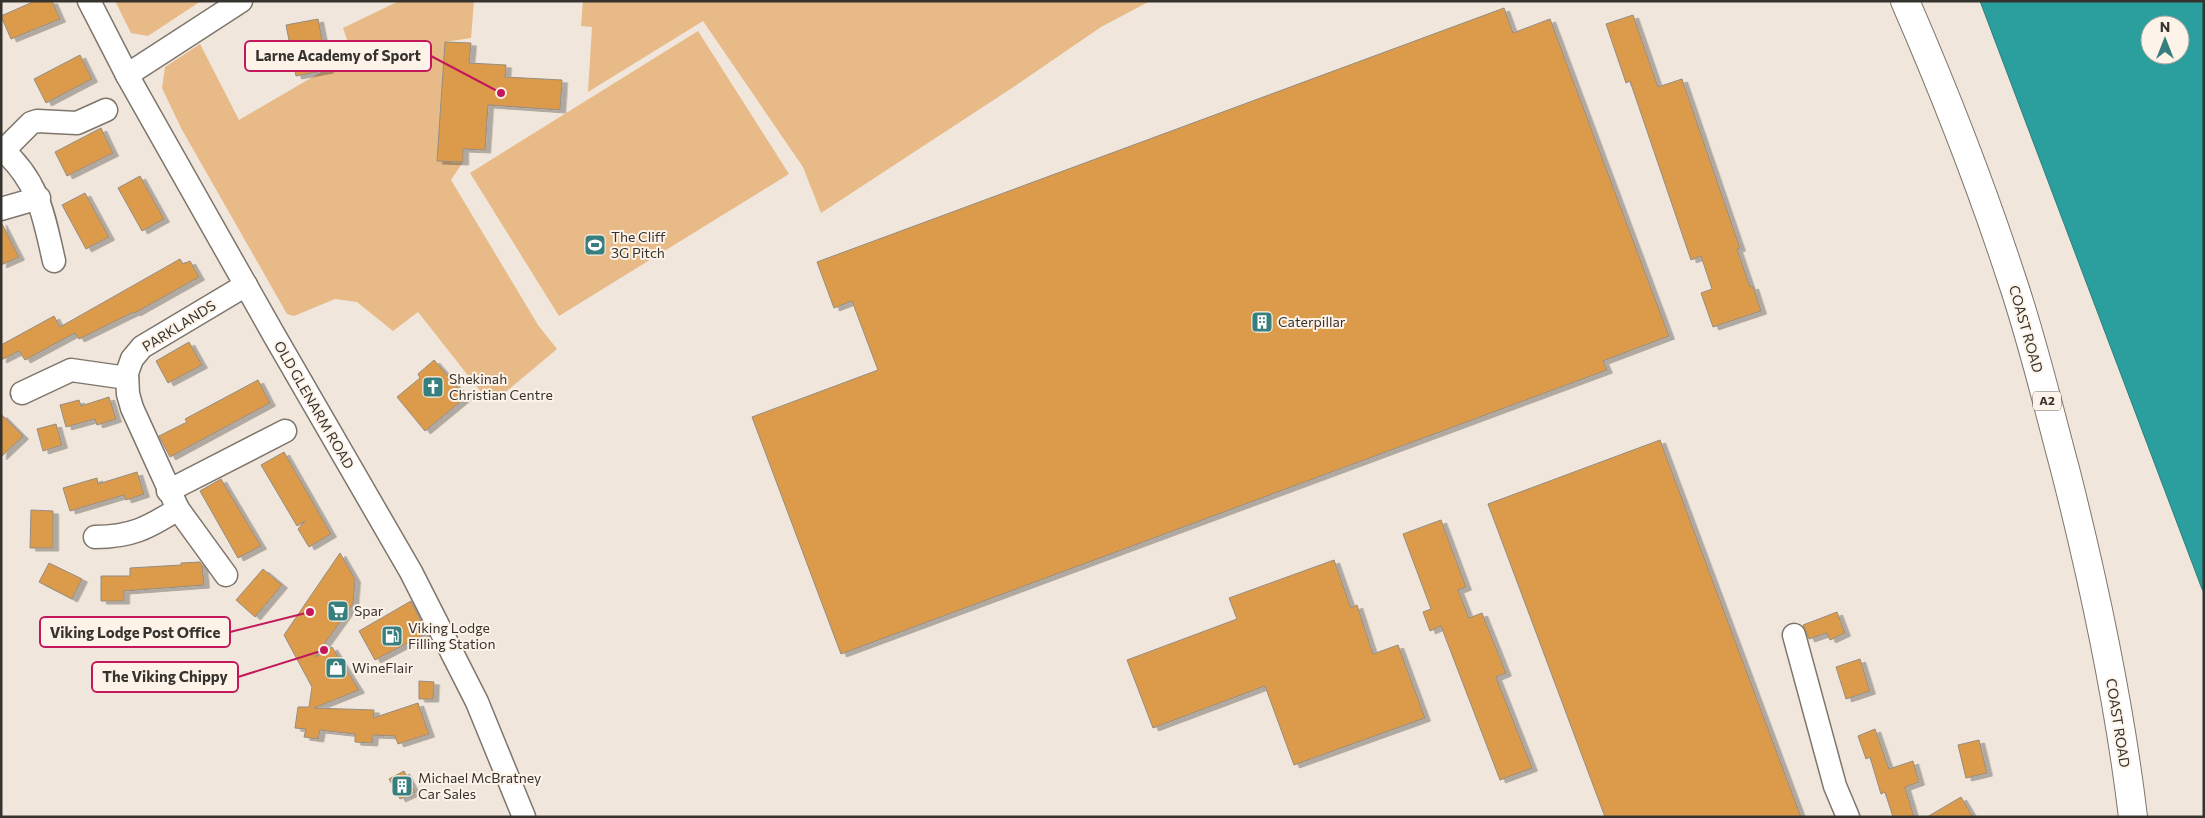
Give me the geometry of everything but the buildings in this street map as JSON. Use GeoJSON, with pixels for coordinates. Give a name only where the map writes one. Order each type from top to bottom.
{"type":"FeatureCollection","features":[{"type":"Feature","properties":{"kind":"main road","name":"COAST ROAD"},"geometry":{"type":"LineString","coordinates":[[1905,1],[1964,144],[2013,282],[2043,385],[2087,557],[2114,692],[2133,817]]}},
{"type":"Feature","properties":{"kind":"street","name":"OLD GLENARM ROAD"},"geometry":{"type":"LineString","coordinates":[[89,1],[127,75],[411,572],[478,704],[524,817]]}},
{"type":"Feature","properties":{"kind":"street"},"geometry":{"type":"LineString","coordinates":[[127,75],[241,1]]}},
{"type":"Feature","properties":{"kind":"street"},"geometry":{"type":"LineString","coordinates":[[54,261],[38,198],[26,175],[3,149],[31,123],[80,122],[106,110]]}},
{"type":"Feature","properties":{"kind":"street"},"geometry":{"type":"LineString","coordinates":[[1,209],[38,198]]}},
{"type":"Feature","properties":{"kind":"street","name":"PARKLANDS"},"geometry":{"type":"LineString","coordinates":[[126,378],[130,362],[142,347],[246,285]]}},
{"type":"Feature","properties":{"kind":"street"},"geometry":{"type":"LineString","coordinates":[[22,393],[71,370],[126,378],[132,408],[173,500],[226,575]]}},
{"type":"Feature","properties":{"kind":"street"},"geometry":{"type":"LineString","coordinates":[[94,537],[115,537],[136,533],[173,500],[285,431]]}},
{"type":"Feature","properties":{"kind":"street"},"geometry":{"type":"LineString","coordinates":[[1794,635],[1835,786],[1848,817]]}},
{"type":"Feature","properties":{"kind":"shaded area"},"geometry":{"type":"Polygon","coordinates":[[[115,1],[201,1],[148,36],[131,33],[115,1]]]}},
{"type":"Feature","properties":{"kind":"shaded area"},"geometry":{"type":"Polygon","coordinates":[[[399,1],[474,1],[471,38],[445,42],[437,160],[463,162],[451,180],[538,325],[557,349],[496,400],[485,397],[418,312],[393,331],[357,302],[335,299],[294,316],[287,314],[181,128],[162,88],[165,67],[200,44],[239,120],[352,54],[343,28],[399,1]]]}},
{"type":"Feature","properties":{"kind":"shaded area"},"geometry":{"type":"Polygon","coordinates":[[[583,1],[1150,1],[1101,27],[1015,86],[821,213],[803,167],[703,21],[588,92],[592,27],[581,26],[583,1]]]}},
{"type":"Feature","properties":{"kind":"shaded area","name":"The Cliff 3G Pitch"},"geometry":{"type":"Polygon","coordinates":[[[698,31],[789,174],[559,316],[470,173],[698,31]]]}},
{"type":"Feature","properties":{"kind":"water"},"geometry":{"type":"Polygon","coordinates":[[[1980,1],[2204,1],[2204,592],[2202,589],[1980,1]]]}},
{"type":"Feature","properties":{"kind":"place","name":"Larne Academy of Sport"},"geometry":{"type":"Point","coordinates":[501,93]}},
{"type":"Feature","properties":{"kind":"place","name":"The Cliff 3G Pitch"},"geometry":{"type":"Point","coordinates":[595,245]}},
{"type":"Feature","properties":{"kind":"place","name":"Caterpillar"},"geometry":{"type":"Point","coordinates":[1262,322]}},
{"type":"Feature","properties":{"kind":"place","name":"Shekinah Christian Centre"},"geometry":{"type":"Point","coordinates":[433,387]}},
{"type":"Feature","properties":{"kind":"place","name":"Spar"},"geometry":{"type":"Point","coordinates":[338,611]}},
{"type":"Feature","properties":{"kind":"place","name":"Viking Lodge Post Office"},"geometry":{"type":"Point","coordinates":[310,612]}},
{"type":"Feature","properties":{"kind":"place","name":"Viking Lodge Filling Station"},"geometry":{"type":"Point","coordinates":[392,636]}},
{"type":"Feature","properties":{"kind":"place","name":"The Viking Chippy"},"geometry":{"type":"Point","coordinates":[324,650]}},
{"type":"Feature","properties":{"kind":"place","name":"WineFlair"},"geometry":{"type":"Point","coordinates":[336,668]}},
{"type":"Feature","properties":{"kind":"place","name":"Michael McBratney Car Sales"},"geometry":{"type":"Point","coordinates":[402,786]}}]}
